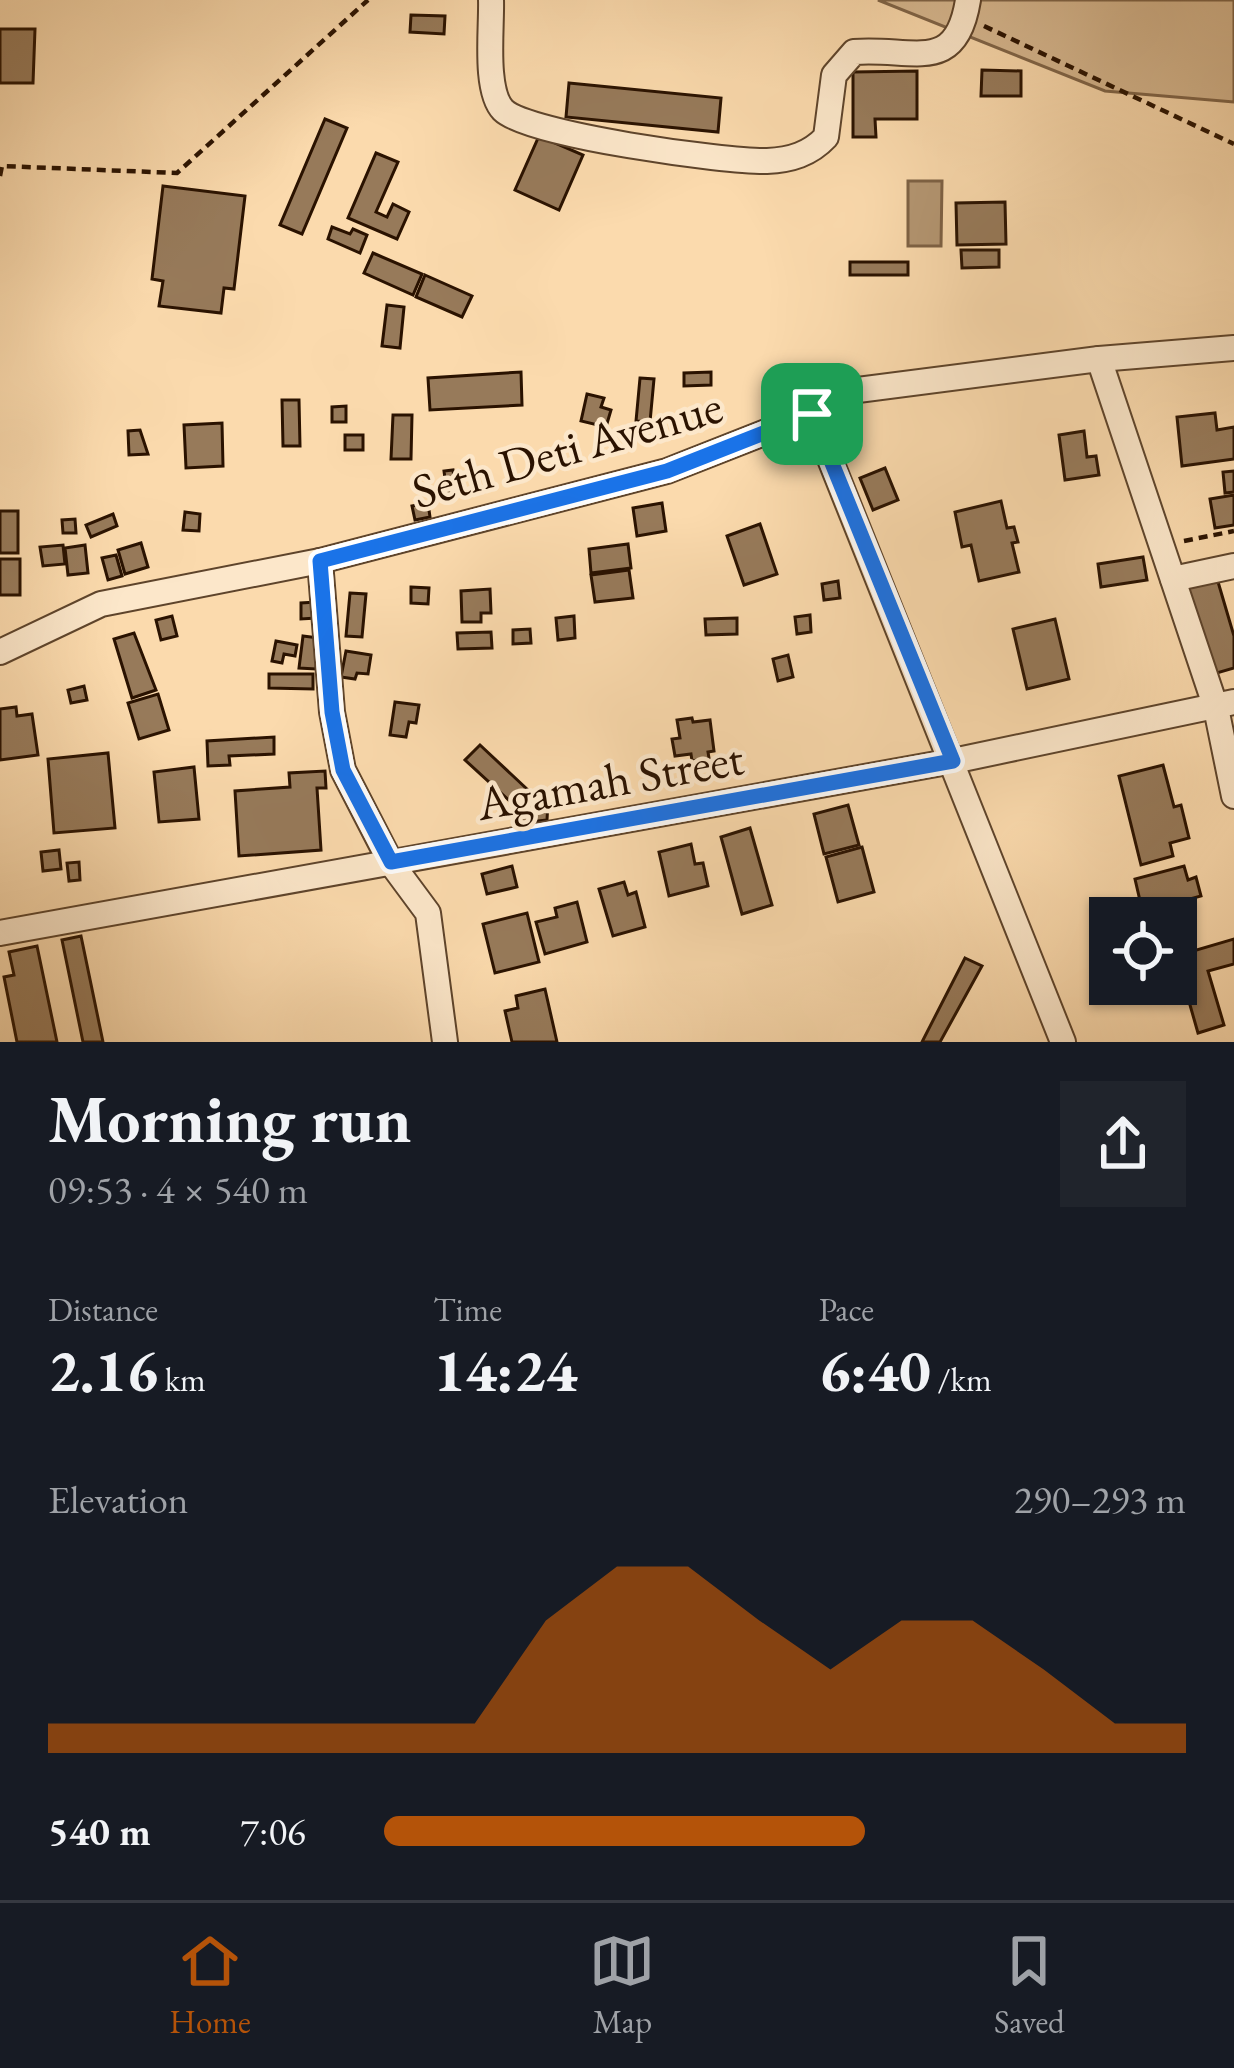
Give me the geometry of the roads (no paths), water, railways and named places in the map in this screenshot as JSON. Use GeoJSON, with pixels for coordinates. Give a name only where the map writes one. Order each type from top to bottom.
{"type":"FeatureCollection","features":[{"type":"Feature","properties":{"kind":"street"},"geometry":{"type":"LineString","coordinates":[[491,0],[493,88],[505,112],[525,122],[584,136],[768,161],[799,156],[826,137],[834,75],[854,52],[932,53],[950,48],[960,37],[967,9]]}},
{"type":"Feature","properties":{"kind":"street","name":"Seth Deti Avenue"},"geometry":{"type":"LineString","coordinates":[[0,652],[101,604],[320,561],[667,471],[812,414],[850,391],[1099,359],[1234,348]]}},
{"type":"Feature","properties":{"kind":"street"},"geometry":{"type":"LineString","coordinates":[[1099,359],[1173,579],[1225,705],[1234,796]]}},
{"type":"Feature","properties":{"kind":"street"},"geometry":{"type":"LineString","coordinates":[[812,414],[1063,1042]]}},
{"type":"Feature","properties":{"kind":"street"},"geometry":{"type":"LineString","coordinates":[[320,561],[332,712],[343,770],[391,862],[428,913],[445,1042]]}},
{"type":"Feature","properties":{"kind":"street"},"geometry":{"type":"LineString","coordinates":[[1173,579],[1234,566]]}},
{"type":"Feature","properties":{"kind":"street","name":"Agamah Street"},"geometry":{"type":"LineString","coordinates":[[0,933],[953,761],[1225,705]]}}]}
